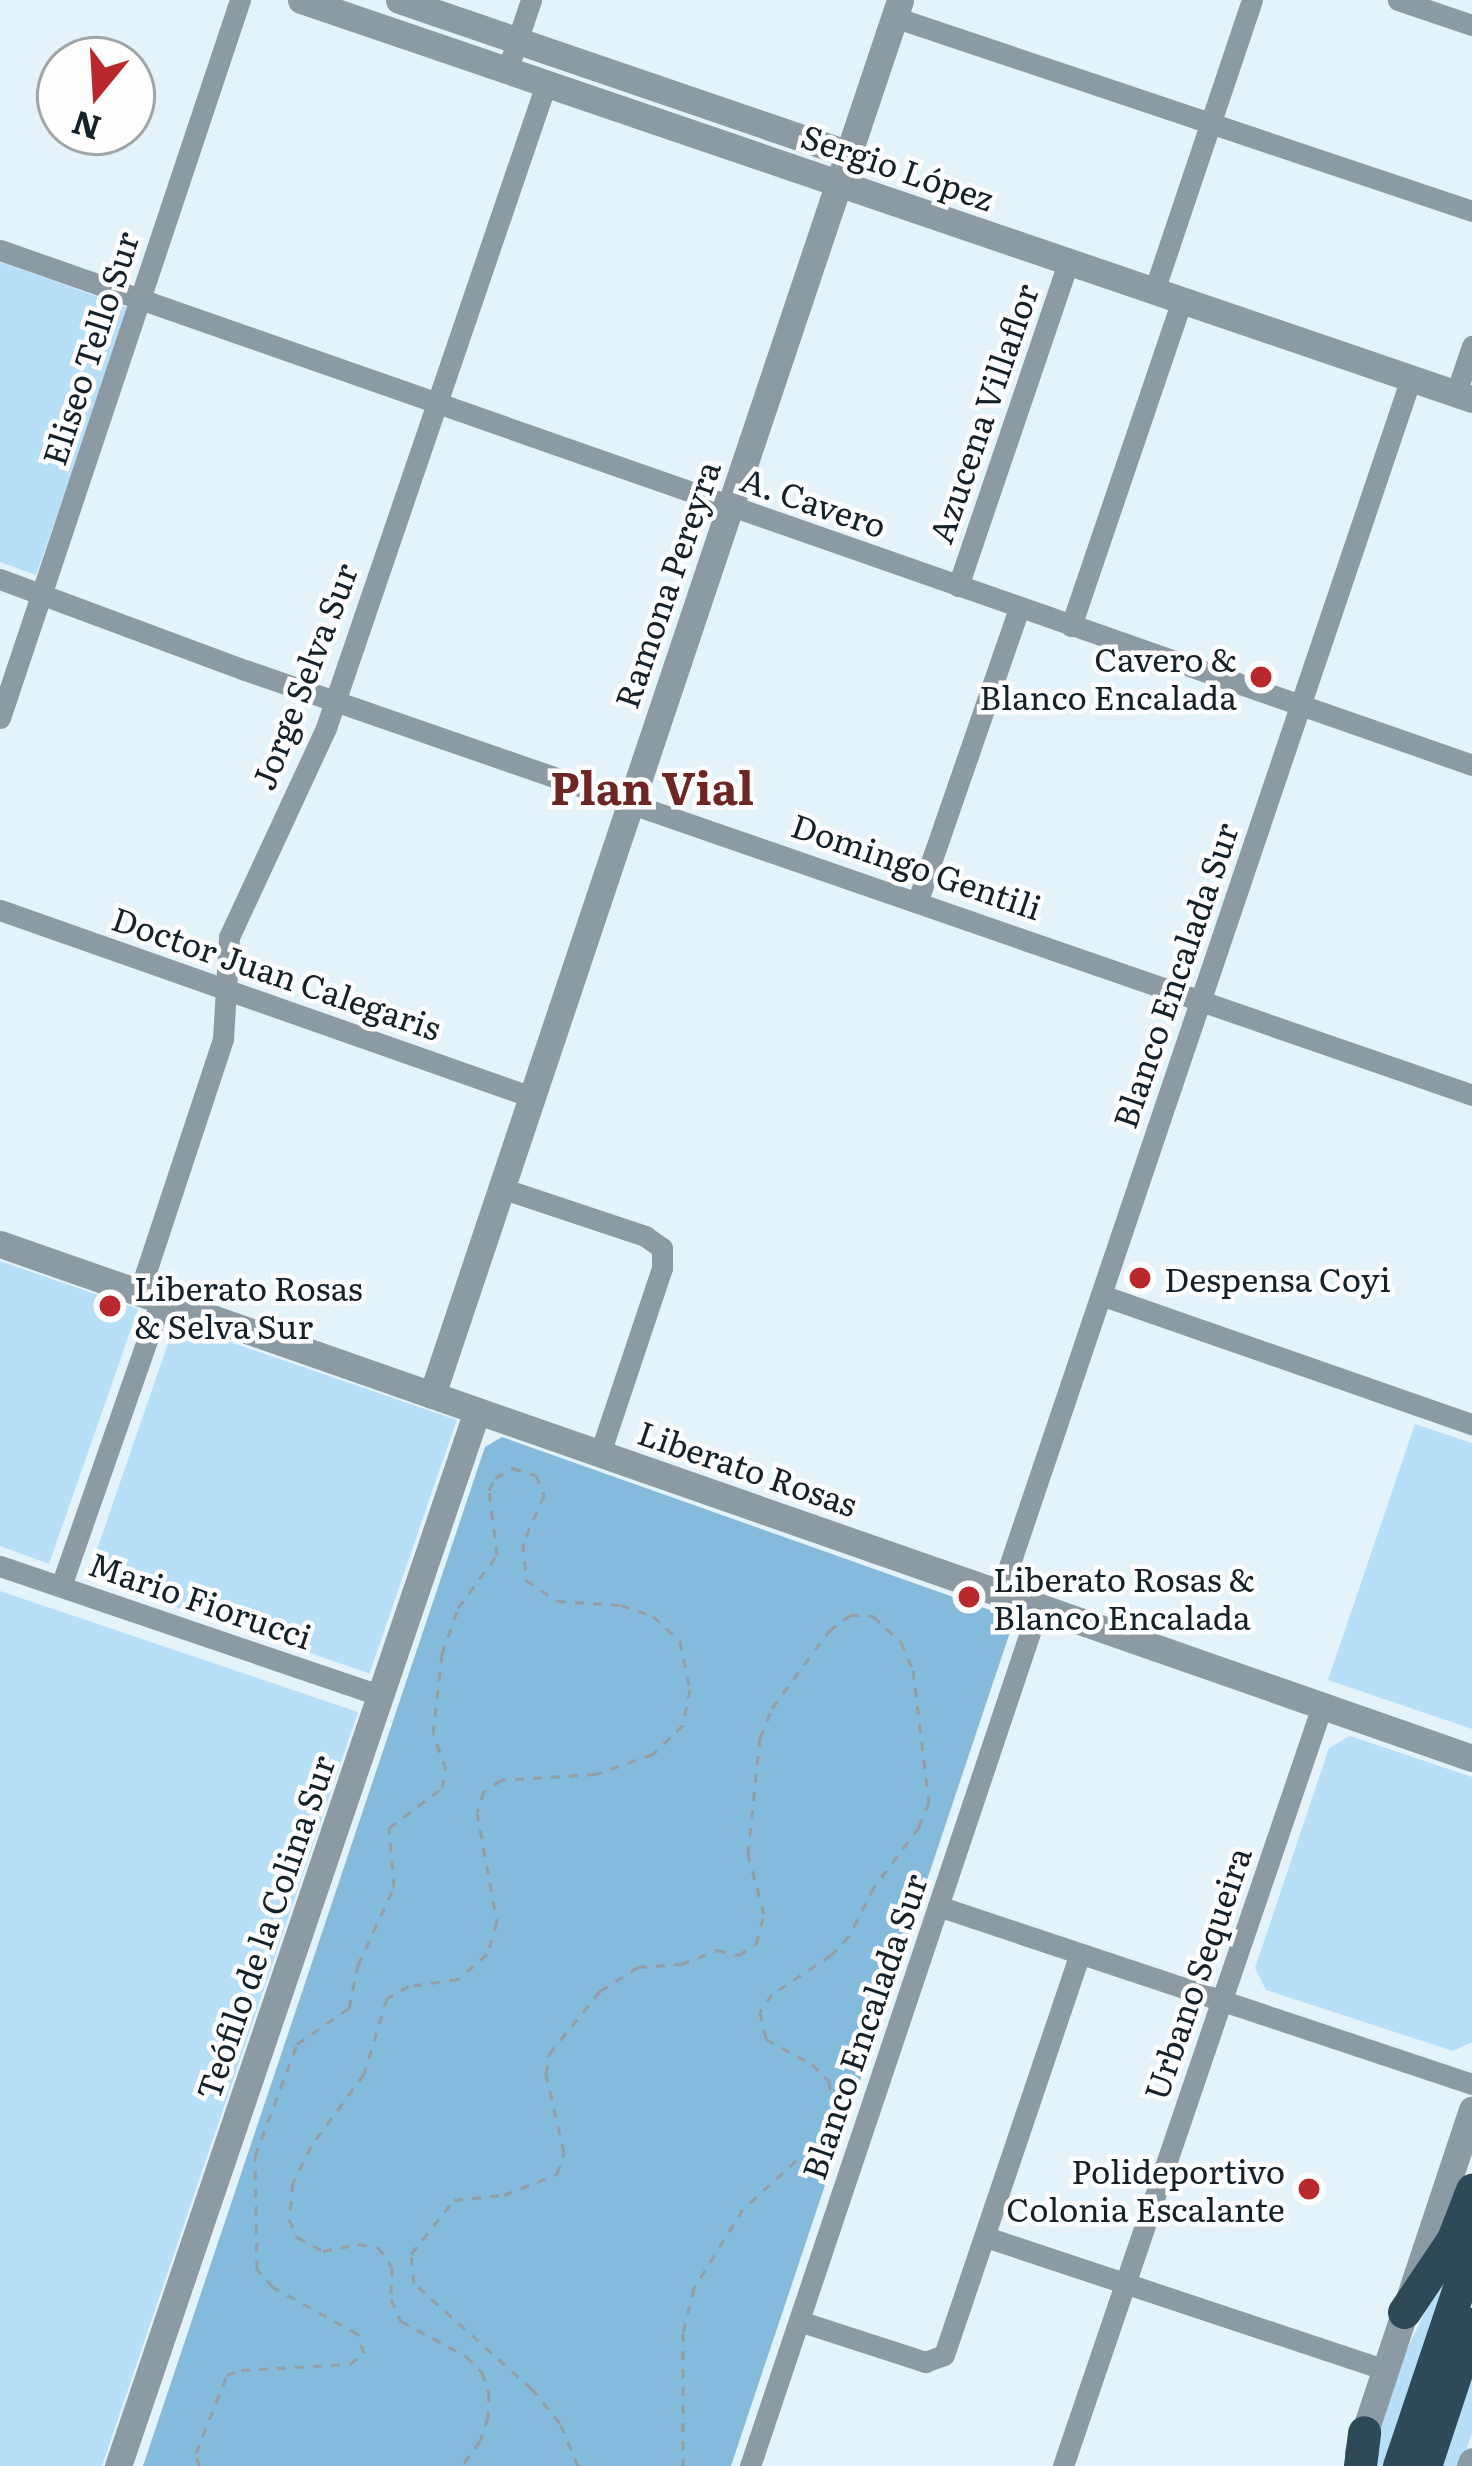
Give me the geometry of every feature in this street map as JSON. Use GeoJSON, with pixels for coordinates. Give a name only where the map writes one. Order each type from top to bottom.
{"type":"FeatureCollection","features":[{"type":"Feature","properties":{"kind":"highway"},"geometry":{"type":"LineString","coordinates":[[1404,2312],[1453,2239],[1472,2191]]}},
{"type":"Feature","properties":{"kind":"highway"},"geometry":{"type":"LineString","coordinates":[[1400,2466],[1472,2249]]}},
{"type":"Feature","properties":{"kind":"highway"},"geometry":{"type":"LineString","coordinates":[[1425,2466],[1472,2324]]}},
{"type":"Feature","properties":{"kind":"highway"},"geometry":{"type":"LineString","coordinates":[[1357,2466],[1364,2432]]}},
{"type":"Feature","properties":{"kind":"street","name":"Eliseo Tello Sur"},"geometry":{"type":"LineString","coordinates":[[0,718],[240,0]]}},
{"type":"Feature","properties":{"kind":"street","name":"Sergio López"},"geometry":{"type":"LineString","coordinates":[[302,0],[1464,396]]}},
{"type":"Feature","properties":{"kind":"street","name":"Sergio López"},"geometry":{"type":"LineString","coordinates":[[399,0],[848,154]]}},
{"type":"Feature","properties":{"kind":"street"},"geometry":{"type":"LineString","coordinates":[[507,71],[531,0]]}},
{"type":"Feature","properties":{"kind":"street"},"geometry":{"type":"LineString","coordinates":[[1154,291],[1252,0]]}},
{"type":"Feature","properties":{"kind":"street"},"geometry":{"type":"LineString","coordinates":[[1398,0],[1472,25]]}},
{"type":"Feature","properties":{"kind":"street"},"geometry":{"type":"LineString","coordinates":[[897,8],[1210,123],[1472,211]]}},
{"type":"Feature","properties":{"kind":"street","name":"Ramona Pereyra"},"geometry":{"type":"LineString","coordinates":[[432,1395],[897,8]]}},
{"type":"Feature","properties":{"kind":"street","name":"Jorge Selva Sur"},"geometry":{"type":"LineString","coordinates":[[62,1586],[225,1032],[229,937],[335,700],[546,84]]}},
{"type":"Feature","properties":{"kind":"street","name":"A. Cavero"},"geometry":{"type":"LineString","coordinates":[[0,250],[1472,764]]}},
{"type":"Feature","properties":{"kind":"street","name":"Azucena Villaflor"},"geometry":{"type":"LineString","coordinates":[[958,586],[1068,262]]}},
{"type":"Feature","properties":{"kind":"street"},"geometry":{"type":"LineString","coordinates":[[1071,626],[1182,300]]}},
{"type":"Feature","properties":{"kind":"street"},"geometry":{"type":"LineString","coordinates":[[1464,396],[1472,346]]}},
{"type":"Feature","properties":{"kind":"street","name":"Blanco Encalada Sur"},"geometry":{"type":"LineString","coordinates":[[1000,1593],[1411,378]]}},
{"type":"Feature","properties":{"kind":"street","name":"Domingo Gentili"},"geometry":{"type":"LineString","coordinates":[[0,579],[1472,1095]]}},
{"type":"Feature","properties":{"kind":"street"},"geometry":{"type":"LineString","coordinates":[[918,900],[1019,608]]}},
{"type":"Feature","properties":{"kind":"street","name":"Doctor Juan Calegaris"},"geometry":{"type":"LineString","coordinates":[[0,910],[532,1096]]}},
{"type":"Feature","properties":{"kind":"street"},"geometry":{"type":"LineString","coordinates":[[501,1188],[645,1236],[662,1248],[662,1268],[600,1453]]}},
{"type":"Feature","properties":{"kind":"street","name":"Liberato Rosas"},"geometry":{"type":"LineString","coordinates":[[0,1244],[1472,1758]]}},
{"type":"Feature","properties":{"kind":"street"},"geometry":{"type":"LineString","coordinates":[[1101,1294],[1472,1424]]}},
{"type":"Feature","properties":{"kind":"street","name":"Teófilo de la Colina Sur"},"geometry":{"type":"LineString","coordinates":[[118,2466],[477,1411]]}},
{"type":"Feature","properties":{"kind":"street","name":"Mario Fiorucci"},"geometry":{"type":"LineString","coordinates":[[0,1566],[380,1695]]}},
{"type":"Feature","properties":{"kind":"street","name":"Blanco Encalada Sur"},"geometry":{"type":"LineString","coordinates":[[750,2466],[1039,1606]]}},
{"type":"Feature","properties":{"kind":"street","name":"Urbano Sequeira"},"geometry":{"type":"LineString","coordinates":[[1063,2466],[1322,1706]]}},
{"type":"Feature","properties":{"kind":"street"},"geometry":{"type":"LineString","coordinates":[[938,1906],[1472,2084]]}},
{"type":"Feature","properties":{"kind":"street"},"geometry":{"type":"LineString","coordinates":[[799,2321],[936,2361],[952,2342],[1080,1954]]}},
{"type":"Feature","properties":{"kind":"street"},"geometry":{"type":"LineString","coordinates":[[1364,2432],[1472,2109]]}},
{"type":"Feature","properties":{"kind":"street"},"geometry":{"type":"LineString","coordinates":[[986,2237],[1385,2370]]}},
{"type":"Feature","properties":{"kind":"path"},"geometry":{"type":"LineString","coordinates":[[199,2466],[196,2453],[227,2375],[241,2370],[350,2364],[364,2353],[358,2334],[273,2288],[256,2269],[255,2156],[297,2044],[349,2008],[363,1953],[394,1887],[389,1828],[442,1787],[446,1769],[433,1733],[442,1654],[458,1608],[497,1555],[489,1490],[495,1478],[513,1468],[536,1475],[544,1496],[523,1543],[526,1580],[556,1601],[621,1605],[653,1616],[680,1641],[690,1689],[683,1726],[653,1754],[596,1774],[501,1780],[484,1791],[477,1812],[497,1922],[488,1954],[458,1979],[409,1986],[387,1999],[364,2074],[311,2146],[293,2183],[289,2219],[303,2243],[323,2251],[358,2243],[378,2247],[392,2267],[391,2299],[401,2321],[466,2356],[482,2372],[489,2392],[488,2417],[480,2441],[462,2466]]}},
{"type":"Feature","properties":{"kind":"path"},"geometry":{"type":"LineString","coordinates":[[578,2466],[566,2432],[532,2389],[414,2283],[411,2254],[454,2200],[504,2194],[557,2174],[564,2152],[546,2074],[549,2054],[611,1980],[638,1967],[752,1949],[764,1922],[748,1854],[755,1754],[765,1722],[839,1622],[850,1615],[873,1616],[902,1642],[913,1670],[929,1802],[919,1828],[874,1887],[849,1936],[831,1955],[772,1994],[760,2012],[766,2039],[812,2064],[829,2081],[834,2116],[823,2136],[743,2209],[694,2288],[683,2333],[683,2466]]}},
{"type":"Feature","properties":{"kind":"shaded area"},"geometry":{"type":"Polygon","coordinates":[[[0,262],[130,308],[36,575],[0,562],[0,262]]]}},
{"type":"Feature","properties":{"kind":"shaded area"},"geometry":{"type":"Polygon","coordinates":[[[0,1261],[138,1309],[49,1564],[0,1546],[0,1261]]]}},
{"type":"Feature","properties":{"kind":"shaded area"},"geometry":{"type":"Polygon","coordinates":[[[175,1323],[457,1420],[370,1673],[88,1576],[175,1323]]]}},
{"type":"Feature","properties":{"kind":"shaded area"},"geometry":{"type":"Polygon","coordinates":[[[1415,1424],[1472,1443],[1472,1729],[1328,1680],[1415,1424]]]}},
{"type":"Feature","properties":{"kind":"shaded area"},"geometry":{"type":"Polygon","coordinates":[[[502,1437],[1004,1615],[1011,1629],[731,2466],[143,2466],[485,1447],[502,1437]]]}},
{"type":"Feature","properties":{"kind":"shaded area"},"geometry":{"type":"Polygon","coordinates":[[[0,1591],[358,1712],[102,2466],[0,2466],[0,1591]]]}},
{"type":"Feature","properties":{"kind":"shaded area"},"geometry":{"type":"Polygon","coordinates":[[[1350,1736],[1472,1777],[1472,2042],[1453,2051],[1266,1990],[1255,1968],[1329,1748],[1350,1736]]]}},
{"type":"Feature","properties":{"kind":"shaded area"},"geometry":{"type":"Polygon","coordinates":[[[1456,2247],[1388,2466],[1370,2466],[1400,2364],[1456,2247]]]}},
{"type":"Feature","properties":{"kind":"shaded area"},"geometry":{"type":"Polygon","coordinates":[[[1472,2360],[1472,2433],[1461,2466],[1436,2466],[1472,2360]]]}},
{"type":"Feature","properties":{"kind":"place","name":"Cavero & Blanco Encalada"},"geometry":{"type":"Point","coordinates":[1261,677]}},
{"type":"Feature","properties":{"kind":"place","name":"Despensa Coyi"},"geometry":{"type":"Point","coordinates":[1140,1278]}},
{"type":"Feature","properties":{"kind":"place","name":"Liberato Rosas & Selva Sur"},"geometry":{"type":"Point","coordinates":[110,1306]}},
{"type":"Feature","properties":{"kind":"place","name":"Liberato Rosas & Blanco Encalada"},"geometry":{"type":"Point","coordinates":[969,1597]}},
{"type":"Feature","properties":{"kind":"place","name":"Polideportivo Colonia Escalante"},"geometry":{"type":"Point","coordinates":[1309,2189]}},
{"type":"Feature","properties":{"kind":"district","name":"Plan Vial"},"geometry":{"type":"Point","coordinates":[652,786]}}]}
